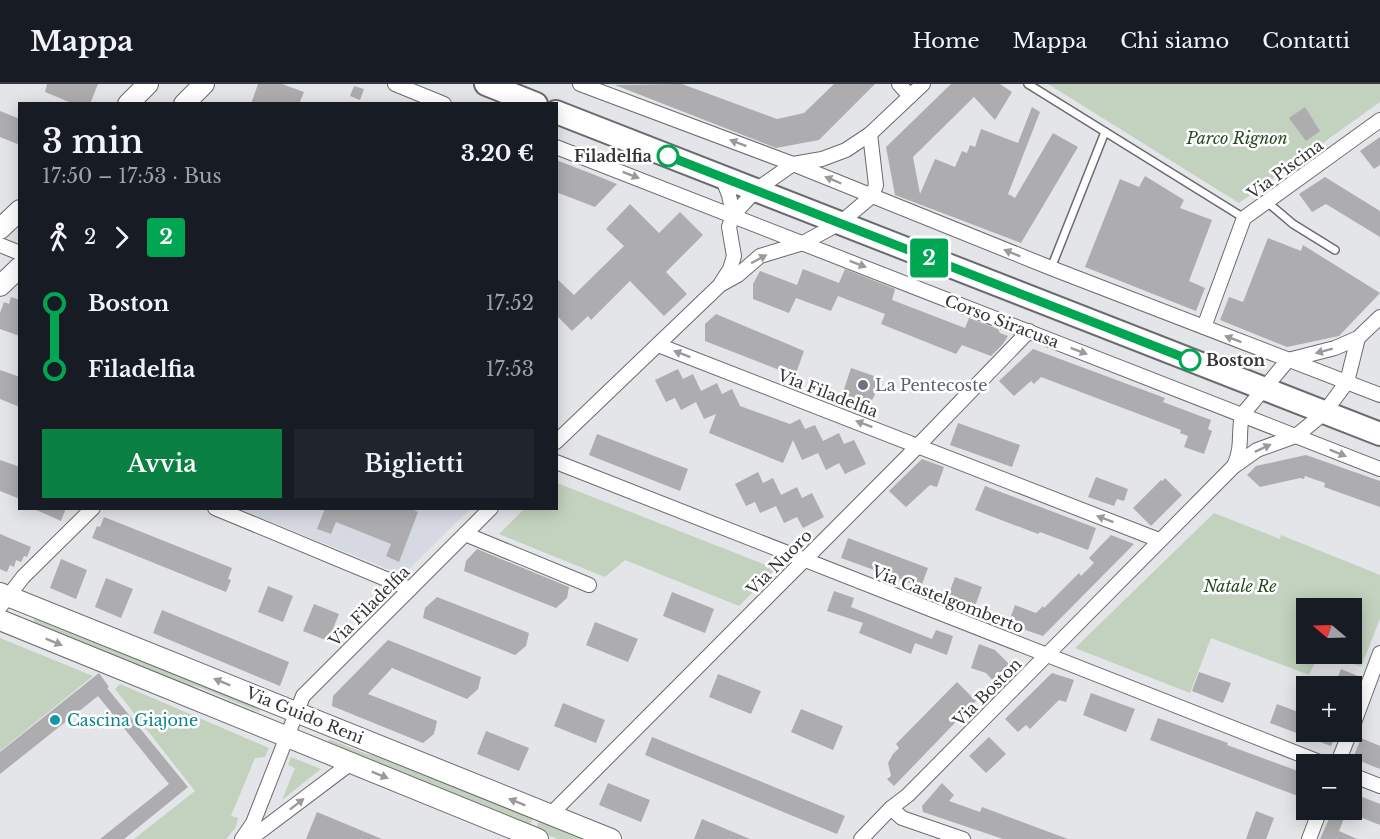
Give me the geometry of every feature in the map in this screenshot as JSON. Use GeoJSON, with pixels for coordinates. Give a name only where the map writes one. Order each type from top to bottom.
{"type":"FeatureCollection","features":[{"type":"Feature","properties":{"kind":"main road"},"geometry":{"type":"LineString","coordinates":[[186,102],[204,84]]}},
{"type":"Feature","properties":{"kind":"main road"},"geometry":{"type":"LineString","coordinates":[[486,84],[531,102]]}},
{"type":"Feature","properties":{"kind":"main road","name":"Corso Siracusa"},"geometry":{"type":"LineString","coordinates":[[558,113],[1380,434]]}},
{"type":"Feature","properties":{"kind":"main road"},"geometry":{"type":"LineString","coordinates":[[0,229],[18,212]]}},
{"type":"Feature","properties":{"kind":"main road"},"geometry":{"type":"LineString","coordinates":[[0,286],[18,269]]}},
{"type":"Feature","properties":{"kind":"main road","name":"Via Guido Reni"},"geometry":{"type":"LineString","coordinates":[[3,598],[296,712],[611,839]]}},
{"type":"Feature","properties":{"kind":"main road","name":"Via Guido Reni"},"geometry":{"type":"LineString","coordinates":[[0,620],[351,763],[517,835],[538,839]]}},
{"type":"Feature","properties":{"kind":"street"},"geometry":{"type":"LineString","coordinates":[[394,84],[439,102]]}},
{"type":"Feature","properties":{"kind":"street"},"geometry":{"type":"LineString","coordinates":[[580,84],[793,164],[1051,268],[1380,395]]}},
{"type":"Feature","properties":{"kind":"street"},"geometry":{"type":"LineString","coordinates":[[898,84],[910,96]]}},
{"type":"Feature","properties":{"kind":"street"},"geometry":{"type":"LineString","coordinates":[[720,285],[733,262],[729,227],[733,215],[756,190],[793,164],[822,159],[846,150],[870,134],[922,84]]}},
{"type":"Feature","properties":{"kind":"street","name":"Via Piscina"},"geometry":{"type":"LineString","coordinates":[[1204,327],[1244,218],[1380,120]]}},
{"type":"Feature","properties":{"kind":"street"},"geometry":{"type":"LineString","coordinates":[[558,440],[720,285],[738,275],[760,256],[804,243],[840,223],[872,196],[876,185],[870,134]]}},
{"type":"Feature","properties":{"kind":"street","name":"Corso Siracusa"},"geometry":{"type":"LineString","coordinates":[[558,148],[1380,469]]}},
{"type":"Feature","properties":{"kind":"street"},"geometry":{"type":"LineString","coordinates":[[722,177],[733,215]]}},
{"type":"Feature","properties":{"kind":"street"},"geometry":{"type":"LineString","coordinates":[[0,245],[18,252]]}},
{"type":"Feature","properties":{"kind":"street"},"geometry":{"type":"LineString","coordinates":[[1233,467],[1241,448],[1239,426],[1242,415],[1288,360],[1335,348],[1358,338],[1380,317]]}},
{"type":"Feature","properties":{"kind":"street","name":"Via Nuoro"},"geometry":{"type":"LineString","coordinates":[[550,815],[1029,332]]}},
{"type":"Feature","properties":{"kind":"street","name":"Via Boston"},"geometry":{"type":"LineString","coordinates":[[861,839],[891,808],[908,795],[1233,467],[1257,450],[1296,436],[1324,413],[1347,382],[1358,338]]}},
{"type":"Feature","properties":{"kind":"street","name":"Via Filadelfia"},"geometry":{"type":"LineString","coordinates":[[658,345],[918,446]]}},
{"type":"Feature","properties":{"kind":"street"},"geometry":{"type":"LineString","coordinates":[[918,446],[1159,540]]}},
{"type":"Feature","properties":{"kind":"street","name":"Via Castelgomberto"},"geometry":{"type":"LineString","coordinates":[[558,463],[1299,754]]}},
{"type":"Feature","properties":{"kind":"street"},"geometry":{"type":"LineString","coordinates":[[3,598],[91,510]]}},
{"type":"Feature","properties":{"kind":"street"},"geometry":{"type":"LineString","coordinates":[[220,510],[410,589]]}},
{"type":"Feature","properties":{"kind":"street","name":"Via Filadelfia"},"geometry":{"type":"LineString","coordinates":[[242,839],[253,824],[303,696],[489,510]]}},
{"type":"Feature","properties":{"kind":"street"},"geometry":{"type":"LineString","coordinates":[[465,534],[589,585]]}},
{"type":"Feature","properties":{"kind":"street"},"geometry":{"type":"LineString","coordinates":[[1362,701],[1380,653]]}},
{"type":"Feature","properties":{"kind":"street"},"geometry":{"type":"LineString","coordinates":[[250,839],[351,763]]}},
{"type":"Feature","properties":{"kind":"street"},"geometry":{"type":"LineString","coordinates":[[1362,778],[1379,784]]}},
{"type":"Feature","properties":{"kind":"street"},"geometry":{"type":"LineString","coordinates":[[891,808],[902,818],[963,839]]}},
{"type":"Feature","properties":{"kind":"street"},"geometry":{"type":"LineString","coordinates":[[1309,839],[1316,820]]}},
{"type":"Feature","properties":{"kind":"lane"},"geometry":{"type":"LineString","coordinates":[[1028,84],[1244,218]]}},
{"type":"Feature","properties":{"kind":"lane"},"geometry":{"type":"LineString","coordinates":[[1051,268],[1105,132]]}},
{"type":"Feature","properties":{"kind":"lane"},"geometry":{"type":"LineString","coordinates":[[1267,202],[1293,224],[1335,250]]}},
{"type":"Feature","properties":{"kind":"shaded area"},"geometry":{"type":"Polygon","coordinates":[[[241,510],[469,510],[403,575],[241,510]]]}},
{"type":"Feature","properties":{"kind":"green space","name":"Parco Rignon"},"geometry":{"type":"Polygon","coordinates":[[[1048,84],[1380,84],[1380,102],[1239,203],[1048,84]]]}},
{"type":"Feature","properties":{"kind":"green space"},"geometry":{"type":"Polygon","coordinates":[[[558,483],[776,569],[739,606],[625,560],[605,577],[499,534],[523,510],[558,510],[558,483]]]}},
{"type":"Feature","properties":{"kind":"green space","name":"Natale Re"},"geometry":{"type":"Polygon","coordinates":[[[1214,513],[1280,539],[1281,535],[1380,575],[1380,619],[1361,667],[1354,664],[1362,664],[1362,598],[1296,598],[1296,664],[1314,664],[1309,675],[1211,638],[1190,693],[1075,648],[1214,513]]]}},
{"type":"Feature","properties":{"kind":"green space"},"geometry":{"type":"Polygon","coordinates":[[[35,618],[78,635],[97,638],[262,705],[259,712],[201,688],[171,681],[32,624],[35,618]]]}},
{"type":"Feature","properties":{"kind":"green space"},"geometry":{"type":"Polygon","coordinates":[[[0,638],[93,676],[0,751],[0,638]]]}},
{"type":"Feature","properties":{"kind":"green space"},"geometry":{"type":"Polygon","coordinates":[[[120,684],[269,748],[265,757],[255,758],[231,816],[238,818],[236,827],[226,839],[134,839],[195,791],[115,689],[120,684]]]}},
{"type":"Feature","properties":{"kind":"green space"},"geometry":{"type":"Polygon","coordinates":[[[329,739],[367,754],[399,761],[534,816],[529,827],[327,745],[329,739]]]}},
{"type":"Feature","properties":{"kind":"green space"},"geometry":{"type":"Polygon","coordinates":[[[291,757],[321,769],[282,800],[295,768],[288,765],[291,757]]]}},
{"type":"Feature","properties":{"kind":"green space"},"geometry":{"type":"Polygon","coordinates":[[[540,819],[590,839],[558,839],[535,830],[540,819]]]}},
{"type":"Feature","properties":{"kind":"building"},"geometry":{"type":"Polygon","coordinates":[[[47,84],[98,84],[91,102],[69,102],[45,92],[47,84]]]}},
{"type":"Feature","properties":{"kind":"building"},"geometry":{"type":"Polygon","coordinates":[[[258,84],[282,84],[304,92],[300,102],[252,102],[258,84]]]}},
{"type":"Feature","properties":{"kind":"building"},"geometry":{"type":"Polygon","coordinates":[[[682,84],[777,119],[804,113],[834,84],[875,84],[819,140],[776,148],[615,85],[682,84]]]}},
{"type":"Feature","properties":{"kind":"building"},"geometry":{"type":"Polygon","coordinates":[[[951,84],[1000,84],[1012,92],[995,120],[974,97],[913,157],[920,194],[935,159],[955,167],[962,151],[967,153],[970,145],[975,147],[981,129],[1018,143],[1032,107],[1040,112],[1008,194],[1015,198],[1053,133],[1078,147],[1021,243],[895,195],[886,147],[951,84]]]}},
{"type":"Feature","properties":{"kind":"building"},"geometry":{"type":"Polygon","coordinates":[[[354,86],[364,89],[360,100],[350,96],[354,86]]]}},
{"type":"Feature","properties":{"kind":"building"},"geometry":{"type":"Polygon","coordinates":[[[1305,107],[1320,131],[1306,141],[1289,118],[1305,107]]]}},
{"type":"Feature","properties":{"kind":"building"},"geometry":{"type":"Polygon","coordinates":[[[0,111],[18,118],[18,144],[0,137],[0,111]]]}},
{"type":"Feature","properties":{"kind":"building"},"geometry":{"type":"Polygon","coordinates":[[[1380,137],[1380,165],[1374,169],[1360,151],[1380,137]]]}},
{"type":"Feature","properties":{"kind":"building"},"geometry":{"type":"Polygon","coordinates":[[[558,161],[617,184],[595,207],[558,193],[558,161]]]}},
{"type":"Feature","properties":{"kind":"building"},"geometry":{"type":"Polygon","coordinates":[[[1145,176],[1184,200],[1180,208],[1212,220],[1189,281],[1205,288],[1196,311],[1085,267],[1120,179],[1139,187],[1145,176]]]}},
{"type":"Feature","properties":{"kind":"building"},"geometry":{"type":"Polygon","coordinates":[[[1325,177],[1380,211],[1380,237],[1326,204],[1312,212],[1299,194],[1325,177]]]}},
{"type":"Feature","properties":{"kind":"building"},"geometry":{"type":"Polygon","coordinates":[[[630,204],[659,233],[680,212],[703,235],[666,272],[687,294],[664,316],[630,281],[591,320],[588,316],[572,331],[558,317],[558,280],[574,295],[624,246],[606,229],[630,204]]]}},
{"type":"Feature","properties":{"kind":"building"},"geometry":{"type":"Polygon","coordinates":[[[1268,238],[1301,251],[1303,245],[1380,293],[1339,336],[1287,347],[1220,320],[1229,297],[1243,302],[1268,238]]]}},
{"type":"Feature","properties":{"kind":"building"},"geometry":{"type":"Polygon","coordinates":[[[803,269],[839,283],[845,269],[895,289],[892,300],[965,328],[969,318],[998,329],[1000,333],[1008,336],[991,356],[962,345],[956,354],[881,324],[885,314],[838,296],[831,311],[796,298],[789,313],[753,299],[753,284],[760,271],[797,285],[803,269]]]}},
{"type":"Feature","properties":{"kind":"building"},"geometry":{"type":"Polygon","coordinates":[[[11,297],[18,299],[18,335],[0,329],[0,313],[4,302],[9,304],[11,297]]]}},
{"type":"Feature","properties":{"kind":"building"},"geometry":{"type":"Polygon","coordinates":[[[716,314],[804,351],[795,376],[705,341],[705,324],[716,314]]]}},
{"type":"Feature","properties":{"kind":"building"},"geometry":{"type":"Polygon","coordinates":[[[1033,349],[1165,398],[1163,402],[1211,420],[1208,429],[1212,431],[1204,454],[1184,447],[1188,436],[1180,433],[1181,430],[1041,377],[1034,384],[1031,381],[1014,396],[999,381],[1033,349]]]}},
{"type":"Feature","properties":{"kind":"building","name":"La Pentecoste"},"geometry":{"type":"Polygon","coordinates":[[[851,368],[883,379],[868,408],[844,400],[845,397],[842,395],[851,368]]]}},
{"type":"Feature","properties":{"kind":"building"},"geometry":{"type":"Polygon","coordinates":[[[678,369],[683,379],[693,374],[701,391],[717,383],[722,394],[732,389],[740,406],[790,424],[800,419],[805,429],[815,425],[823,441],[839,433],[844,444],[854,440],[866,464],[845,474],[839,463],[826,470],[818,453],[802,460],[793,440],[783,463],[709,433],[716,414],[704,419],[696,402],[681,410],[675,398],[666,402],[655,380],[678,369]]]}},
{"type":"Feature","properties":{"kind":"building"},"geometry":{"type":"Polygon","coordinates":[[[0,370],[18,376],[18,406],[0,399],[0,370]]]}},
{"type":"Feature","properties":{"kind":"building"},"geometry":{"type":"Polygon","coordinates":[[[958,423],[1020,445],[1012,467],[950,445],[958,423]]]}},
{"type":"Feature","properties":{"kind":"building"},"geometry":{"type":"Polygon","coordinates":[[[597,434],[688,469],[680,491],[589,455],[597,434]]]}},
{"type":"Feature","properties":{"kind":"building"},"geometry":{"type":"Polygon","coordinates":[[[1306,455],[1380,481],[1380,507],[1324,487],[1325,483],[1305,476],[1304,479],[1260,487],[1247,475],[1256,466],[1306,455]]]}},
{"type":"Feature","properties":{"kind":"building"},"geometry":{"type":"Polygon","coordinates":[[[922,459],[944,467],[937,487],[930,485],[906,507],[889,491],[922,459]]]}},
{"type":"Feature","properties":{"kind":"building"},"geometry":{"type":"Polygon","coordinates":[[[0,460],[18,466],[18,498],[0,491],[0,460]]]}},
{"type":"Feature","properties":{"kind":"building"},"geometry":{"type":"Polygon","coordinates":[[[758,472],[763,483],[773,478],[781,495],[797,487],[802,498],[812,493],[824,517],[803,528],[797,517],[784,523],[776,506],[760,513],[755,502],[746,506],[735,484],[758,472]]]}},
{"type":"Feature","properties":{"kind":"building"},"geometry":{"type":"Polygon","coordinates":[[[1096,477],[1128,489],[1124,501],[1117,499],[1114,506],[1088,497],[1096,477]]]}},
{"type":"Feature","properties":{"kind":"building"},"geometry":{"type":"Polygon","coordinates":[[[1165,478],[1182,495],[1151,526],[1133,508],[1165,478]]]}},
{"type":"Feature","properties":{"kind":"building"},"geometry":{"type":"Polygon","coordinates":[[[985,486],[1096,528],[1088,550],[975,510],[985,486]]]}},
{"type":"Feature","properties":{"kind":"building"},"geometry":{"type":"Polygon","coordinates":[[[36,510],[65,510],[61,521],[36,510]]]}},
{"type":"Feature","properties":{"kind":"building"},"geometry":{"type":"Polygon","coordinates":[[[324,510],[414,510],[418,512],[399,562],[386,556],[391,544],[336,522],[331,534],[317,529],[324,510]]]}},
{"type":"Feature","properties":{"kind":"building"},"geometry":{"type":"Polygon","coordinates":[[[104,517],[232,568],[228,579],[231,580],[226,592],[92,538],[104,517]]]}},
{"type":"Feature","properties":{"kind":"building"},"geometry":{"type":"Polygon","coordinates":[[[0,534],[31,547],[27,557],[24,556],[21,562],[16,560],[14,567],[10,565],[7,572],[0,569],[0,534]]]}},
{"type":"Feature","properties":{"kind":"building"},"geometry":{"type":"Polygon","coordinates":[[[1111,535],[1134,544],[1043,636],[1008,624],[1015,605],[1036,613],[1043,606],[1044,608],[1079,573],[1081,576],[1094,563],[1089,558],[1111,535]]]}},
{"type":"Feature","properties":{"kind":"building"},"geometry":{"type":"Polygon","coordinates":[[[848,538],[928,568],[921,587],[841,558],[848,538]]]}},
{"type":"Feature","properties":{"kind":"building"},"geometry":{"type":"Polygon","coordinates":[[[477,549],[569,587],[567,598],[556,608],[464,571],[466,561],[477,549]]]}},
{"type":"Feature","properties":{"kind":"building"},"geometry":{"type":"Polygon","coordinates":[[[61,559],[87,570],[76,599],[50,588],[61,559]]]}},
{"type":"Feature","properties":{"kind":"building"},"geometry":{"type":"Polygon","coordinates":[[[955,577],[982,587],[974,609],[947,599],[955,577]]]}},
{"type":"Feature","properties":{"kind":"building"},"geometry":{"type":"Polygon","coordinates":[[[106,578],[133,589],[121,618],[95,607],[106,578]]]}},
{"type":"Feature","properties":{"kind":"building"},"geometry":{"type":"Polygon","coordinates":[[[268,586],[293,596],[283,622],[258,612],[268,586]]]}},
{"type":"Feature","properties":{"kind":"building"},"geometry":{"type":"Polygon","coordinates":[[[834,591],[854,598],[851,607],[932,639],[936,630],[953,636],[947,655],[915,643],[911,654],[859,633],[863,623],[827,611],[834,591]]]}},
{"type":"Feature","properties":{"kind":"building"},"geometry":{"type":"Polygon","coordinates":[[[672,592],[714,609],[705,633],[663,616],[672,592]]]}},
{"type":"Feature","properties":{"kind":"building"},"geometry":{"type":"Polygon","coordinates":[[[437,597],[529,633],[526,646],[515,655],[423,618],[425,608],[437,597]]]}},
{"type":"Feature","properties":{"kind":"building"},"geometry":{"type":"Polygon","coordinates":[[[314,604],[339,614],[328,641],[303,631],[314,604]]]}},
{"type":"Feature","properties":{"kind":"building"},"geometry":{"type":"Polygon","coordinates":[[[162,610],[289,662],[280,686],[153,633],[162,610]]]}},
{"type":"Feature","properties":{"kind":"building"},"geometry":{"type":"Polygon","coordinates":[[[595,622],[638,639],[628,662],[586,645],[595,622]]]}},
{"type":"Feature","properties":{"kind":"building"},"geometry":{"type":"Polygon","coordinates":[[[388,640],[481,677],[478,689],[467,699],[392,668],[368,694],[437,721],[434,734],[423,743],[332,706],[333,696],[388,640]]]}},
{"type":"Feature","properties":{"kind":"building"},"geometry":{"type":"Polygon","coordinates":[[[979,644],[995,650],[1013,668],[996,684],[986,673],[971,668],[979,644]]]}},
{"type":"Feature","properties":{"kind":"building"},"geometry":{"type":"Polygon","coordinates":[[[1341,669],[1358,676],[1338,676],[1341,669]]]}},
{"type":"Feature","properties":{"kind":"building"},"geometry":{"type":"Polygon","coordinates":[[[1199,672],[1231,683],[1223,703],[1192,691],[1199,672]]]}},
{"type":"Feature","properties":{"kind":"building"},"geometry":{"type":"Polygon","coordinates":[[[99,673],[109,687],[107,688],[188,787],[124,839],[100,839],[169,784],[98,696],[0,774],[0,752],[99,673]]]}},
{"type":"Feature","properties":{"kind":"building"},"geometry":{"type":"Polygon","coordinates":[[[1052,673],[1074,680],[1066,702],[1059,700],[1030,729],[1026,725],[1018,732],[1005,719],[1052,673]]]}},
{"type":"Feature","properties":{"kind":"building"},"geometry":{"type":"Polygon","coordinates":[[[718,674],[761,691],[751,714],[709,697],[718,674]]]}},
{"type":"Feature","properties":{"kind":"building"},"geometry":{"type":"Polygon","coordinates":[[[957,682],[976,701],[894,786],[887,779],[891,776],[888,763],[899,748],[896,744],[957,682]]]}},
{"type":"Feature","properties":{"kind":"building"},"geometry":{"type":"Polygon","coordinates":[[[1091,693],[1135,709],[1126,732],[1083,715],[1091,693]]]}},
{"type":"Feature","properties":{"kind":"building"},"geometry":{"type":"Polygon","coordinates":[[[563,703],[605,720],[596,743],[554,726],[563,703]]]}},
{"type":"Feature","properties":{"kind":"building"},"geometry":{"type":"Polygon","coordinates":[[[1277,704],[1296,711],[1296,733],[1270,723],[1277,704]]]}},
{"type":"Feature","properties":{"kind":"building"},"geometry":{"type":"Polygon","coordinates":[[[801,709],[843,726],[833,750],[791,732],[801,709]]]}},
{"type":"Feature","properties":{"kind":"building"},"geometry":{"type":"Polygon","coordinates":[[[1158,718],[1228,743],[1227,745],[1296,770],[1296,795],[1150,740],[1158,718]]]}},
{"type":"Feature","properties":{"kind":"building"},"geometry":{"type":"Polygon","coordinates":[[[486,731],[529,748],[519,771],[477,754],[486,731]]]}},
{"type":"Feature","properties":{"kind":"building"},"geometry":{"type":"Polygon","coordinates":[[[652,737],[845,816],[837,834],[645,755],[652,737]]]}},
{"type":"Feature","properties":{"kind":"building"},"geometry":{"type":"Polygon","coordinates":[[[989,737],[1006,754],[986,773],[969,756],[989,737]]]}},
{"type":"Feature","properties":{"kind":"building"},"geometry":{"type":"Polygon","coordinates":[[[1362,738],[1380,746],[1380,769],[1362,762],[1362,754],[1355,754],[1362,738]]]}},
{"type":"Feature","properties":{"kind":"building"},"geometry":{"type":"Polygon","coordinates":[[[1320,742],[1333,742],[1331,746],[1320,742]]]}},
{"type":"Feature","properties":{"kind":"building"},"geometry":{"type":"Polygon","coordinates":[[[608,783],[650,800],[641,822],[599,805],[608,783]]]}},
{"type":"Feature","properties":{"kind":"building"},"geometry":{"type":"Polygon","coordinates":[[[942,783],[954,795],[949,801],[980,812],[982,807],[1068,839],[1003,839],[923,812],[922,806],[942,783]]]}},
{"type":"Feature","properties":{"kind":"building"},"geometry":{"type":"Polygon","coordinates":[[[1362,797],[1380,804],[1380,825],[1362,818],[1362,797]]]}},
{"type":"Feature","properties":{"kind":"building"},"geometry":{"type":"Polygon","coordinates":[[[1256,811],[1274,818],[1266,839],[1246,839],[1256,811]]]}},
{"type":"Feature","properties":{"kind":"building"},"geometry":{"type":"Polygon","coordinates":[[[317,812],[382,839],[306,839],[317,812]]]}},
{"type":"Feature","properties":{"kind":"building"},"geometry":{"type":"Polygon","coordinates":[[[702,819],[750,839],[694,839],[702,819]]]}},
{"type":"Feature","properties":{"kind":"building"},"geometry":{"type":"Polygon","coordinates":[[[1329,820],[1343,820],[1339,831],[1357,839],[1320,839],[1329,820]]]}},
{"type":"Feature","properties":{"kind":"bus line","name":"2"},"geometry":{"type":"LineString","coordinates":[[668,156],[1190,360]]}},
{"type":"Feature","properties":{"kind":"place","name":"Filadelfia"},"geometry":{"type":"Point","coordinates":[668,156]}},
{"type":"Feature","properties":{"kind":"place","name":"Boston"},"geometry":{"type":"Point","coordinates":[1190,360]}},
{"type":"Feature","properties":{"kind":"place","name":"La Pentecoste"},"geometry":{"type":"Point","coordinates":[863,385]}},
{"type":"Feature","properties":{"kind":"place","name":"Cascina Giajone"},"geometry":{"type":"Point","coordinates":[55,720]}}]}
